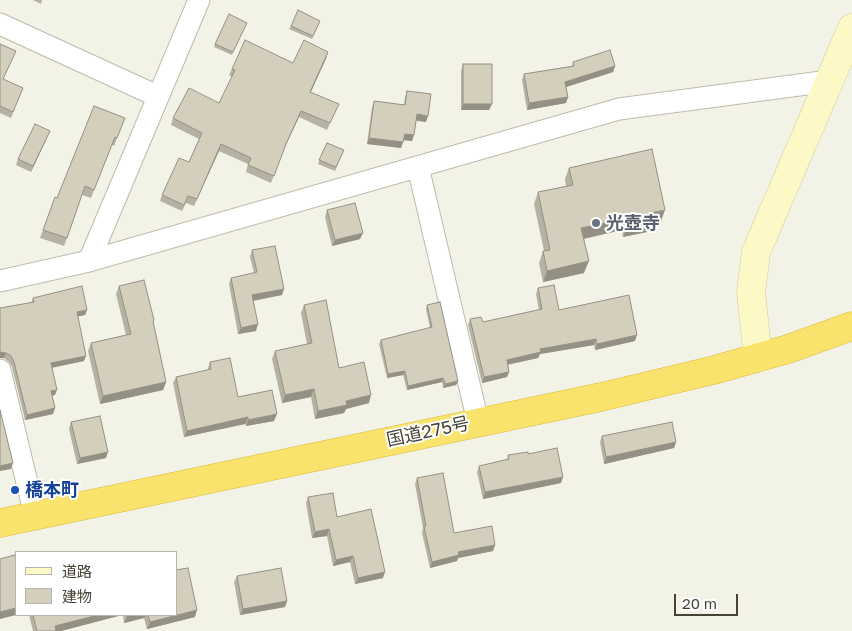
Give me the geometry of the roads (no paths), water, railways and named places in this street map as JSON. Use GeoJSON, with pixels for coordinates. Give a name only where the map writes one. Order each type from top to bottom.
{"type":"FeatureCollection","features":[{"type":"Feature","properties":{"kind":"highway","name":"国道275号"},"geometry":{"type":"LineString","coordinates":[[0,523],[601,397],[758,358],[852,326]]}},
{"type":"Feature","properties":{"kind":"street"},"geometry":{"type":"LineString","coordinates":[[89,261],[199,0]]}},
{"type":"Feature","properties":{"kind":"street"},"geometry":{"type":"LineString","coordinates":[[0,24],[157,96]]}},
{"type":"Feature","properties":{"kind":"street"},"geometry":{"type":"LineString","coordinates":[[758,358],[751,292],[756,252],[852,28]]}},
{"type":"Feature","properties":{"kind":"street"},"geometry":{"type":"LineString","coordinates":[[0,281],[89,261],[619,109],[829,80]]}},
{"type":"Feature","properties":{"kind":"street"},"geometry":{"type":"LineString","coordinates":[[418,167],[478,422]]}},
{"type":"Feature","properties":{"kind":"street"},"geometry":{"type":"LineString","coordinates":[[0,370],[36,516]]}},
{"type":"Feature","properties":{"kind":"place","name":"光壺寺"},"geometry":{"type":"Point","coordinates":[596,223]}},
{"type":"Feature","properties":{"kind":"place","name":"橋本町"},"geometry":{"type":"Point","coordinates":[15,490]}}]}
